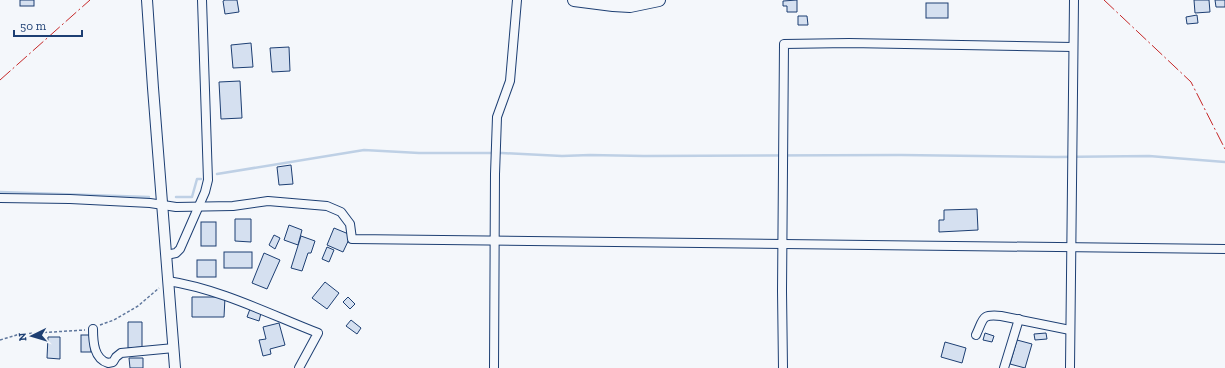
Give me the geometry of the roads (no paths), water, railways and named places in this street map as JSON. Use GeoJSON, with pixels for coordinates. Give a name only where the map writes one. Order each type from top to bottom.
{"type":"FeatureCollection","features":[{"type":"Feature","properties":{"kind":"main road"},"geometry":{"type":"LineString","coordinates":[[574,0],[630,6],[659,0]]}},
{"type":"Feature","properties":{"kind":"street"},"geometry":{"type":"LineString","coordinates":[[147,0],[175,368]]}},
{"type":"Feature","properties":{"kind":"street"},"geometry":{"type":"LineString","coordinates":[[166,255],[176,253],[180,249],[208,180],[202,0]]}},
{"type":"Feature","properties":{"kind":"street"},"geometry":{"type":"LineString","coordinates":[[494,368],[497,117],[510,81],[517,0]]}},
{"type":"Feature","properties":{"kind":"street"},"geometry":{"type":"LineString","coordinates":[[1070,368],[1070,248],[1074,0]]}},
{"type":"Feature","properties":{"kind":"street"},"geometry":{"type":"LineString","coordinates":[[783,368],[782,244],[784,44],[849,43],[1073,47]]}},
{"type":"Feature","properties":{"kind":"street"},"geometry":{"type":"LineString","coordinates":[[0,198],[70,199],[176,207],[233,206],[268,201],[326,206],[341,212],[350,224],[352,239],[1225,249]]}},
{"type":"Feature","properties":{"kind":"street"},"geometry":{"type":"LineString","coordinates":[[168,284],[181,283],[217,293],[318,333],[299,368]]}},
{"type":"Feature","properties":{"kind":"street"},"geometry":{"type":"LineString","coordinates":[[976,335],[987,315],[1019,319],[1070,330]]}},
{"type":"Feature","properties":{"kind":"street"},"geometry":{"type":"LineString","coordinates":[[1004,368],[1019,319]]}},
{"type":"Feature","properties":{"kind":"street"},"geometry":{"type":"LineString","coordinates":[[93,329],[95,349],[101,360],[108,364],[121,353],[174,348]]}},
{"type":"Feature","properties":{"kind":"waterway"},"geometry":{"type":"LineString","coordinates":[[217,174],[364,150],[419,153],[502,153],[562,156],[1149,156],[1225,162]]}},
{"type":"Feature","properties":{"kind":"waterway"},"geometry":{"type":"LineString","coordinates":[[176,197],[192,197],[197,179],[201,179]]}},
{"type":"Feature","properties":{"kind":"waterway"},"geometry":{"type":"LineString","coordinates":[[0,192],[149,197]]}}]}
